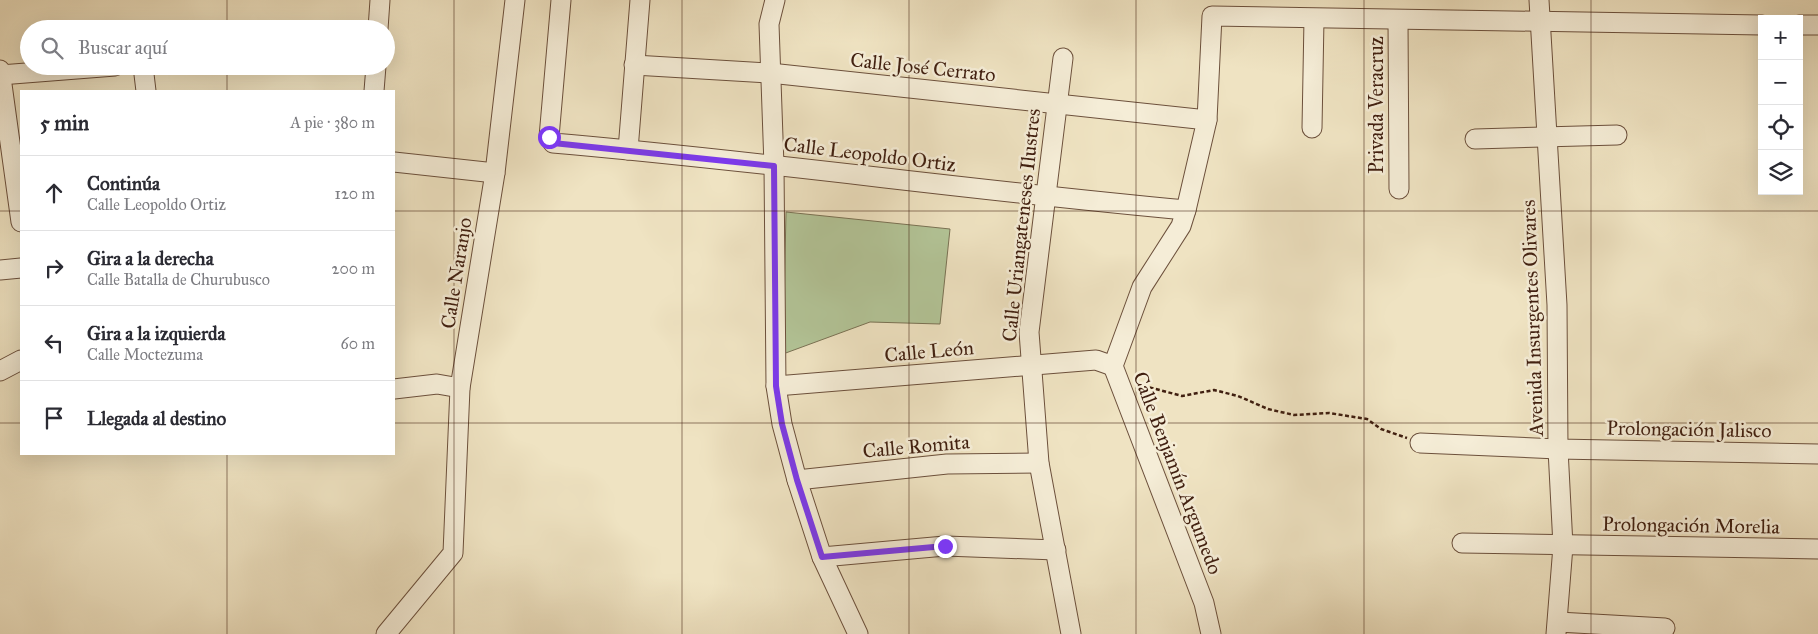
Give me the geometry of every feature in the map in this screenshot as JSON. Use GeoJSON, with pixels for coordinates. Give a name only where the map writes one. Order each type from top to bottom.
{"type":"FeatureCollection","features":[{"type":"Feature","properties":{"kind":"street"},"geometry":{"type":"LineString","coordinates":[[379,20],[380,0]]}},
{"type":"Feature","properties":{"kind":"street","name":"Calle Naranjo"},"geometry":{"type":"LineString","coordinates":[[386,634],[453,553],[460,388],[495,173],[515,0]]}},
{"type":"Feature","properties":{"kind":"street","name":"Calle Leopoldo Ortiz"},"geometry":{"type":"LineString","coordinates":[[561,0],[550,141],[553,143],[1047,197],[1186,210]]}},
{"type":"Feature","properties":{"kind":"street"},"geometry":{"type":"LineString","coordinates":[[628,150],[640,0]]}},
{"type":"Feature","properties":{"kind":"street"},"geometry":{"type":"LineString","coordinates":[[775,0],[769,24],[774,166],[776,386],[782,424],[797,480],[822,557],[858,634]]}},
{"type":"Feature","properties":{"kind":"street","name":"Avenida Insurgentes Olivares"},"geometry":{"type":"LineString","coordinates":[[1539,0],[1557,305],[1558,449],[1563,546],[1557,628]]}},
{"type":"Feature","properties":{"kind":"street","name":"Calle Benjamín Argumedo"},"geometry":{"type":"LineString","coordinates":[[1211,634],[1204,602],[1113,366],[1142,287],[1181,226],[1186,210],[1207,120],[1212,16],[1314,19]]}},
{"type":"Feature","properties":{"kind":"street"},"geometry":{"type":"LineString","coordinates":[[1312,128],[1314,19],[1758,25]]}},
{"type":"Feature","properties":{"kind":"street","name":"Privada Veracruz"},"geometry":{"type":"LineString","coordinates":[[1398,20],[1399,189]]}},
{"type":"Feature","properties":{"kind":"street"},"geometry":{"type":"LineString","coordinates":[[1803,25],[1818,25]]}},
{"type":"Feature","properties":{"kind":"street","name":"Calle Uriangateneses Ilustres"},"geometry":{"type":"LineString","coordinates":[[1062,58],[1047,197],[1029,332],[1030,365],[1039,463],[1072,634]]}},
{"type":"Feature","properties":{"kind":"street","name":"Calle José Cerrato"},"geometry":{"type":"LineString","coordinates":[[634,65],[770,73],[1207,120]]}},
{"type":"Feature","properties":{"kind":"street"},"geometry":{"type":"LineString","coordinates":[[20,72],[0,73],[20,215]]}},
{"type":"Feature","properties":{"kind":"street"},"geometry":{"type":"LineString","coordinates":[[144,75],[146,90]]}},
{"type":"Feature","properties":{"kind":"street"},"geometry":{"type":"LineString","coordinates":[[374,90],[375,75]]}},
{"type":"Feature","properties":{"kind":"street"},"geometry":{"type":"LineString","coordinates":[[1475,139],[1616,135]]}},
{"type":"Feature","properties":{"kind":"street"},"geometry":{"type":"LineString","coordinates":[[395,162],[495,173]]}},
{"type":"Feature","properties":{"kind":"street"},"geometry":{"type":"LineString","coordinates":[[0,270],[20,268]]}},
{"type":"Feature","properties":{"kind":"street","name":"Calle León"},"geometry":{"type":"LineString","coordinates":[[776,386],[1096,360],[1113,366]]}},
{"type":"Feature","properties":{"kind":"street"},"geometry":{"type":"LineString","coordinates":[[0,371],[20,361]]}},
{"type":"Feature","properties":{"kind":"street"},"geometry":{"type":"LineString","coordinates":[[395,389],[437,384],[460,388]]}},
{"type":"Feature","properties":{"kind":"street","name":"Prolongación Jalisco"},"geometry":{"type":"LineString","coordinates":[[1420,443],[1558,449],[1818,454]]}},
{"type":"Feature","properties":{"kind":"street","name":"Calle Romita"},"geometry":{"type":"LineString","coordinates":[[797,480],[947,464],[1039,463]]}},
{"type":"Feature","properties":{"kind":"street","name":"Prolongación Morelia"},"geometry":{"type":"LineString","coordinates":[[1462,543],[1818,549]]}},
{"type":"Feature","properties":{"kind":"street"},"geometry":{"type":"LineString","coordinates":[[822,557],[945,546],[1056,550]]}},
{"type":"Feature","properties":{"kind":"street"},"geometry":{"type":"LineString","coordinates":[[1557,628],[1665,628]]}},
{"type":"Feature","properties":{"kind":"path"},"geometry":{"type":"LineString","coordinates":[[1119,384],[1136,384],[1182,396],[1214,390],[1238,396],[1268,409],[1294,415],[1329,413],[1368,419],[1381,429],[1420,443]]}},
{"type":"Feature","properties":{"kind":"green space"},"geometry":{"type":"Polygon","coordinates":[[[786,212],[950,229],[940,324],[870,322],[783,354],[786,212]]]}},
{"type":"Feature","properties":{"kind":"route"},"geometry":{"type":"LineString","coordinates":[[549,137],[553,143],[774,166],[776,386],[782,424],[797,480],[822,557],[945,546]]}}]}
